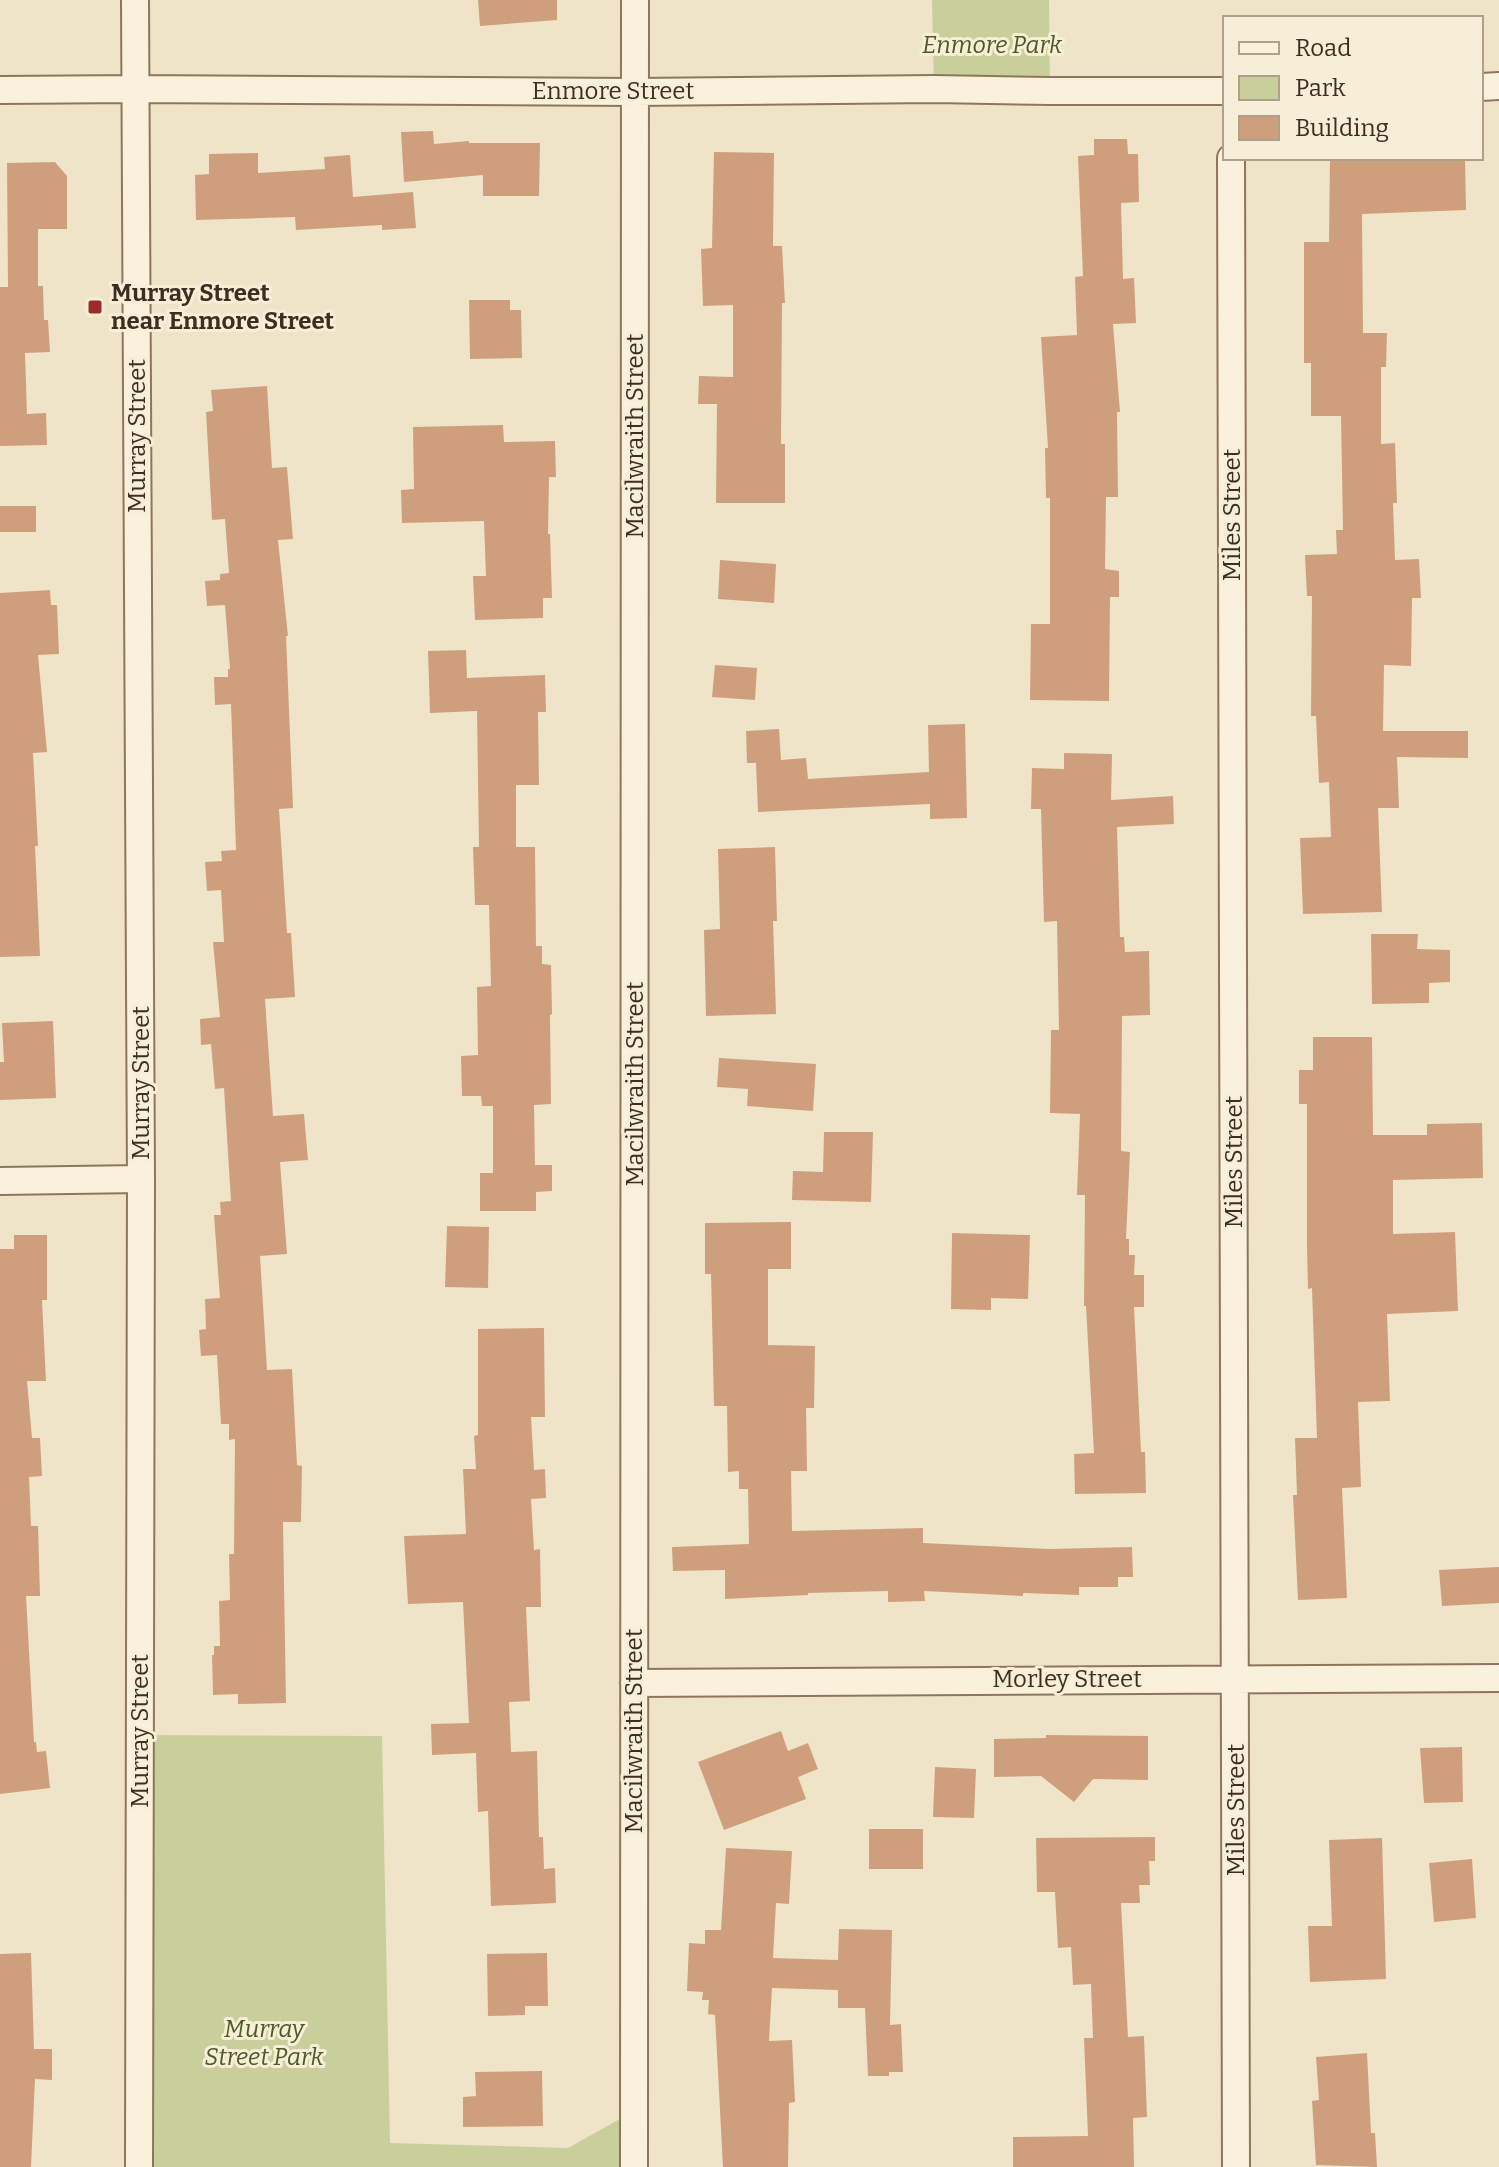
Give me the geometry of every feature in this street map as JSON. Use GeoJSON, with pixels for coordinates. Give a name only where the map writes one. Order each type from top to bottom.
{"type":"FeatureCollection","features":[{"type":"Feature","properties":{"kind":"street","name":"Murray Street"},"geometry":{"type":"LineString","coordinates":[[135,0],[141,1179],[139,2167]]}},
{"type":"Feature","properties":{"kind":"street","name":"Macilwraith Street"},"geometry":{"type":"LineString","coordinates":[[634,2167],[635,0]]}},
{"type":"Feature","properties":{"kind":"street","name":"Enmore Street"},"geometry":{"type":"LineString","coordinates":[[0,90],[1223,91]]}},
{"type":"Feature","properties":{"kind":"street","name":"Miles Street"},"geometry":{"type":"LineString","coordinates":[[1231,160],[1236,2167]]}},
{"type":"Feature","properties":{"kind":"street"},"geometry":{"type":"LineString","coordinates":[[0,1181],[141,1179]]}},
{"type":"Feature","properties":{"kind":"street","name":"Morley Street"},"geometry":{"type":"LineString","coordinates":[[634,1683],[1499,1678]]}},
{"type":"Feature","properties":{"kind":"green space","name":"Enmore Park"},"geometry":{"type":"Polygon","coordinates":[[[932,0],[1049,0],[1050,91],[934,89],[932,0]]]}},
{"type":"Feature","properties":{"kind":"green space","name":"Murray Street Park"},"geometry":{"type":"Polygon","coordinates":[[[140,1735],[382,1736],[390,2143],[568,2148],[634,2111],[634,2167],[139,2167],[140,1735]]]}},
{"type":"Feature","properties":{"kind":"building"},"geometry":{"type":"Polygon","coordinates":[[[478,0],[557,0],[557,20],[480,26],[478,0]]]}},
{"type":"Feature","properties":{"kind":"building"},"geometry":{"type":"Polygon","coordinates":[[[433,131],[434,144],[469,141],[540,143],[539,196],[483,196],[483,175],[404,182],[401,132],[433,131]]]}},
{"type":"Feature","properties":{"kind":"building"},"geometry":{"type":"Polygon","coordinates":[[[1094,139],[1127,139],[1128,154],[1138,154],[1139,202],[1121,203],[1123,279],[1134,278],[1136,323],[1113,324],[1120,412],[1117,412],[1118,497],[1106,497],[1105,569],[1119,571],[1119,597],[1110,597],[1109,701],[1030,700],[1031,624],[1050,624],[1050,498],[1046,498],[1045,448],[1048,448],[1041,337],[1077,335],[1075,277],[1083,276],[1078,156],[1094,155],[1094,139]]]}},
{"type":"Feature","properties":{"kind":"building"},"geometry":{"type":"Polygon","coordinates":[[[714,152],[774,153],[773,246],[782,246],[785,303],[782,303],[781,444],[785,444],[785,503],[716,503],[717,404],[698,404],[699,376],[733,377],[733,305],[703,306],[701,249],[712,248],[714,152]]]}},
{"type":"Feature","properties":{"kind":"building"},"geometry":{"type":"Polygon","coordinates":[[[258,153],[258,173],[325,169],[324,157],[350,155],[353,197],[413,192],[416,228],[382,230],[382,225],[296,230],[295,217],[196,220],[195,175],[209,174],[209,154],[258,153]]]}},
{"type":"Feature","properties":{"kind":"building"},"geometry":{"type":"Polygon","coordinates":[[[1330,160],[1465,160],[1466,210],[1362,214],[1363,333],[1387,333],[1386,367],[1381,367],[1381,444],[1395,443],[1395,560],[1419,559],[1421,598],[1412,598],[1411,666],[1384,665],[1383,731],[1468,731],[1468,758],[1397,757],[1399,808],[1378,808],[1382,912],[1303,914],[1300,838],[1331,837],[1329,782],[1319,783],[1316,716],[1311,716],[1312,596],[1307,596],[1305,555],[1337,554],[1336,530],[1343,530],[1341,416],[1311,416],[1311,363],[1304,363],[1304,242],[1329,242],[1330,160]]]}},
{"type":"Feature","properties":{"kind":"building"},"geometry":{"type":"Polygon","coordinates":[[[55,162],[67,176],[67,229],[38,229],[38,286],[43,286],[44,320],[48,320],[50,352],[25,353],[27,414],[46,413],[47,445],[0,446],[0,287],[8,287],[7,163],[55,162]]]}},
{"type":"Feature","properties":{"kind":"building"},"geometry":{"type":"Polygon","coordinates":[[[469,300],[510,300],[510,310],[521,310],[522,358],[470,359],[469,300]]]}},
{"type":"Feature","properties":{"kind":"building"},"geometry":{"type":"Polygon","coordinates":[[[267,386],[272,468],[287,467],[293,539],[278,540],[288,636],[293,808],[279,809],[287,933],[291,933],[295,997],[265,999],[273,1116],[304,1114],[308,1160],[280,1162],[287,1254],[260,1256],[267,1370],[292,1369],[297,1465],[302,1466],[301,1522],[283,1522],[286,1703],[238,1704],[238,1694],[213,1695],[212,1655],[214,1646],[220,1646],[219,1601],[230,1600],[229,1554],[234,1554],[235,1439],[229,1440],[229,1424],[221,1424],[217,1355],[201,1356],[199,1330],[206,1329],[205,1299],[220,1298],[214,1215],[221,1215],[220,1202],[231,1201],[224,1088],[215,1089],[211,1044],[201,1045],[200,1019],[220,1017],[213,942],[224,942],[221,890],[207,891],[205,862],[222,861],[221,851],[236,850],[231,704],[215,705],[214,677],[228,677],[230,669],[225,605],[207,606],[205,581],[220,580],[220,574],[229,573],[225,519],[212,520],[206,412],[213,411],[211,390],[267,386]]]}},
{"type":"Feature","properties":{"kind":"building"},"geometry":{"type":"Polygon","coordinates":[[[503,425],[504,442],[555,441],[556,477],[549,477],[548,534],[552,598],[543,598],[543,618],[475,620],[473,576],[486,576],[484,521],[402,523],[401,490],[414,489],[413,427],[503,425]]]}},
{"type":"Feature","properties":{"kind":"building"},"geometry":{"type":"Polygon","coordinates":[[[0,506],[36,506],[36,532],[0,532],[0,506]]]}},
{"type":"Feature","properties":{"kind":"building"},"geometry":{"type":"Polygon","coordinates":[[[720,560],[776,564],[774,603],[718,599],[720,560]]]}},
{"type":"Feature","properties":{"kind":"building"},"geometry":{"type":"Polygon","coordinates":[[[50,590],[51,605],[57,605],[59,654],[38,655],[47,752],[33,753],[40,956],[0,957],[0,593],[50,590]]]}},
{"type":"Feature","properties":{"kind":"building"},"geometry":{"type":"Polygon","coordinates":[[[466,650],[467,678],[545,675],[546,712],[538,712],[539,785],[516,785],[516,847],[535,847],[536,946],[542,946],[542,964],[551,965],[551,1104],[534,1105],[535,1165],[552,1165],[552,1191],[536,1192],[536,1211],[480,1211],[480,1173],[493,1173],[493,1106],[482,1106],[481,1096],[462,1096],[461,1056],[478,1055],[477,987],[491,986],[489,905],[475,905],[473,847],[479,847],[477,711],[430,713],[428,651],[466,650]]]}},
{"type":"Feature","properties":{"kind":"building"},"geometry":{"type":"Polygon","coordinates":[[[715,665],[757,668],[755,700],[712,697],[715,665]]]}},
{"type":"Feature","properties":{"kind":"building"},"geometry":{"type":"Polygon","coordinates":[[[965,724],[967,818],[930,819],[930,804],[758,812],[756,763],[747,763],[746,731],[779,729],[781,760],[806,758],[808,779],[929,772],[928,725],[965,724]]]}},
{"type":"Feature","properties":{"kind":"building"},"geometry":{"type":"Polygon","coordinates":[[[1064,753],[1112,754],[1111,800],[1173,796],[1174,824],[1117,827],[1120,937],[1124,937],[1125,952],[1149,951],[1150,1015],[1122,1016],[1121,1151],[1130,1152],[1126,1239],[1129,1239],[1129,1255],[1135,1255],[1134,1275],[1144,1275],[1144,1307],[1134,1307],[1146,1493],[1075,1494],[1074,1454],[1094,1453],[1084,1306],[1085,1195],[1077,1195],[1080,1114],[1050,1113],[1051,1030],[1059,1030],[1057,921],[1044,922],[1041,809],[1031,809],[1032,768],[1064,769],[1064,753]]]}},
{"type":"Feature","properties":{"kind":"building"},"geometry":{"type":"Polygon","coordinates":[[[775,847],[777,921],[773,921],[776,1014],[706,1016],[704,930],[720,929],[718,849],[775,847]]]}},
{"type":"Feature","properties":{"kind":"building"},"geometry":{"type":"Polygon","coordinates":[[[1371,934],[1418,934],[1417,949],[1450,950],[1450,982],[1429,983],[1429,1003],[1372,1004],[1371,934]]]}},
{"type":"Feature","properties":{"kind":"building"},"geometry":{"type":"Polygon","coordinates":[[[53,1021],[56,1098],[0,1100],[0,1062],[4,1062],[2,1023],[53,1021]]]}},
{"type":"Feature","properties":{"kind":"building"},"geometry":{"type":"Polygon","coordinates":[[[1313,1037],[1372,1037],[1373,1135],[1427,1135],[1427,1124],[1482,1123],[1483,1178],[1393,1180],[1393,1234],[1455,1232],[1458,1311],[1387,1314],[1390,1401],[1358,1402],[1361,1487],[1342,1488],[1347,1598],[1298,1600],[1293,1495],[1297,1495],[1295,1438],[1317,1438],[1312,1288],[1308,1289],[1307,1104],[1299,1104],[1299,1070],[1313,1070],[1313,1037]]]}},
{"type":"Feature","properties":{"kind":"building"},"geometry":{"type":"Polygon","coordinates":[[[719,1058],[816,1064],[813,1111],[747,1106],[748,1089],[717,1087],[719,1058]]]}},
{"type":"Feature","properties":{"kind":"building"},"geometry":{"type":"Polygon","coordinates":[[[824,1132],[873,1132],[871,1202],[792,1200],[793,1171],[823,1172],[824,1132]]]}},
{"type":"Feature","properties":{"kind":"building"},"geometry":{"type":"Polygon","coordinates":[[[791,1222],[791,1269],[768,1269],[768,1345],[815,1346],[814,1408],[806,1408],[807,1471],[791,1471],[792,1531],[923,1528],[923,1543],[1049,1549],[1132,1547],[1133,1577],[1118,1577],[1118,1587],[1079,1587],[1079,1595],[1023,1593],[1023,1596],[924,1591],[925,1601],[888,1602],[888,1591],[725,1599],[725,1570],[673,1571],[672,1547],[749,1544],[748,1489],[739,1489],[739,1471],[728,1472],[727,1406],[714,1406],[711,1274],[705,1274],[705,1223],[791,1222]]]}},
{"type":"Feature","properties":{"kind":"building"},"geometry":{"type":"Polygon","coordinates":[[[447,1226],[489,1227],[488,1288],[445,1287],[447,1226]]]}},
{"type":"Feature","properties":{"kind":"building"},"geometry":{"type":"Polygon","coordinates":[[[952,1233],[1030,1235],[1028,1299],[991,1298],[991,1310],[951,1309],[952,1233]]]}},
{"type":"Feature","properties":{"kind":"building"},"geometry":{"type":"Polygon","coordinates":[[[14,1235],[47,1235],[47,1300],[42,1300],[46,1381],[27,1381],[32,1438],[40,1438],[42,1476],[29,1477],[31,1526],[38,1526],[40,1596],[26,1596],[34,1742],[37,1752],[46,1751],[50,1788],[0,1794],[0,1249],[14,1249],[14,1235]]]}},
{"type":"Feature","properties":{"kind":"building"},"geometry":{"type":"Polygon","coordinates":[[[544,1328],[545,1417],[531,1417],[534,1470],[545,1469],[546,1498],[531,1499],[534,1550],[540,1549],[541,1607],[526,1607],[530,1701],[509,1702],[511,1752],[537,1751],[539,1837],[543,1837],[544,1869],[555,1868],[556,1903],[491,1906],[488,1811],[478,1812],[476,1753],[432,1755],[431,1724],[469,1723],[463,1602],[408,1604],[404,1536],[466,1534],[463,1469],[476,1469],[474,1436],[478,1435],[478,1329],[544,1328]]]}},
{"type":"Feature","properties":{"kind":"building"},"geometry":{"type":"Polygon","coordinates":[[[1499,1567],[1499,1603],[1442,1606],[1439,1570],[1499,1567]]]}},
{"type":"Feature","properties":{"kind":"building"},"geometry":{"type":"Polygon","coordinates":[[[781,1731],[788,1751],[808,1743],[818,1769],[798,1777],[806,1799],[724,1830],[698,1762],[781,1731]]]}},
{"type":"Feature","properties":{"kind":"building"},"geometry":{"type":"Polygon","coordinates":[[[1046,1735],[1148,1736],[1148,1780],[1093,1779],[1074,1802],[1041,1776],[994,1777],[994,1739],[1046,1738],[1046,1735]]]}},
{"type":"Feature","properties":{"kind":"building"},"geometry":{"type":"Polygon","coordinates":[[[1462,1747],[1463,1802],[1424,1803],[1420,1748],[1462,1747]]]}},
{"type":"Feature","properties":{"kind":"building"},"geometry":{"type":"Polygon","coordinates":[[[935,1767],[976,1769],[974,1818],[933,1817],[935,1767]]]}},
{"type":"Feature","properties":{"kind":"building"},"geometry":{"type":"Polygon","coordinates":[[[869,1829],[923,1829],[923,1869],[869,1869],[869,1829]]]}},
{"type":"Feature","properties":{"kind":"building"},"geometry":{"type":"Polygon","coordinates":[[[1155,1837],[1155,1861],[1149,1861],[1150,1885],[1139,1885],[1140,1903],[1121,1903],[1128,2037],[1144,2036],[1147,2117],[1133,2118],[1134,2167],[1013,2167],[1013,2137],[1088,2136],[1084,2038],[1093,2038],[1091,1984],[1073,1985],[1071,1947],[1058,1948],[1055,1892],[1037,1892],[1036,1838],[1155,1837]]]}},
{"type":"Feature","properties":{"kind":"building"},"geometry":{"type":"Polygon","coordinates":[[[1382,1838],[1386,1979],[1310,1982],[1308,1926],[1332,1926],[1329,1840],[1382,1838]]]}},
{"type":"Feature","properties":{"kind":"building"},"geometry":{"type":"Polygon","coordinates":[[[726,1848],[792,1851],[789,1904],[776,1903],[773,1958],[838,1960],[839,1929],[892,1930],[890,2025],[901,2024],[903,2072],[868,2076],[865,2008],[838,2008],[838,1990],[772,1988],[769,2041],[792,2040],[795,2102],[789,2103],[788,2167],[723,2167],[715,2015],[708,2014],[709,2000],[702,2000],[703,1992],[687,1991],[689,1943],[705,1944],[705,1930],[721,1930],[726,1848]]]}},
{"type":"Feature","properties":{"kind":"building"},"geometry":{"type":"Polygon","coordinates":[[[1472,1859],[1476,1918],[1434,1922],[1429,1863],[1472,1859]]]}},
{"type":"Feature","properties":{"kind":"building"},"geometry":{"type":"Polygon","coordinates":[[[31,1953],[34,2049],[52,2049],[52,2080],[35,2079],[31,2167],[0,2167],[0,1954],[31,1953]]]}},
{"type":"Feature","properties":{"kind":"building"},"geometry":{"type":"Polygon","coordinates":[[[547,1953],[548,2006],[525,2006],[525,2015],[488,2016],[487,1954],[547,1953]]]}},
{"type":"Feature","properties":{"kind":"building"},"geometry":{"type":"Polygon","coordinates":[[[1367,2053],[1371,2133],[1375,2133],[1377,2167],[1316,2165],[1312,2101],[1319,2100],[1316,2057],[1367,2053]]]}},
{"type":"Feature","properties":{"kind":"building"},"geometry":{"type":"Polygon","coordinates":[[[542,2071],[543,2126],[463,2127],[463,2097],[476,2096],[475,2072],[542,2071]]]}},
{"type":"Feature","properties":{"kind":"place","name":"Murray Street near Enmore Street"},"geometry":{"type":"Point","coordinates":[95,307]}}]}
